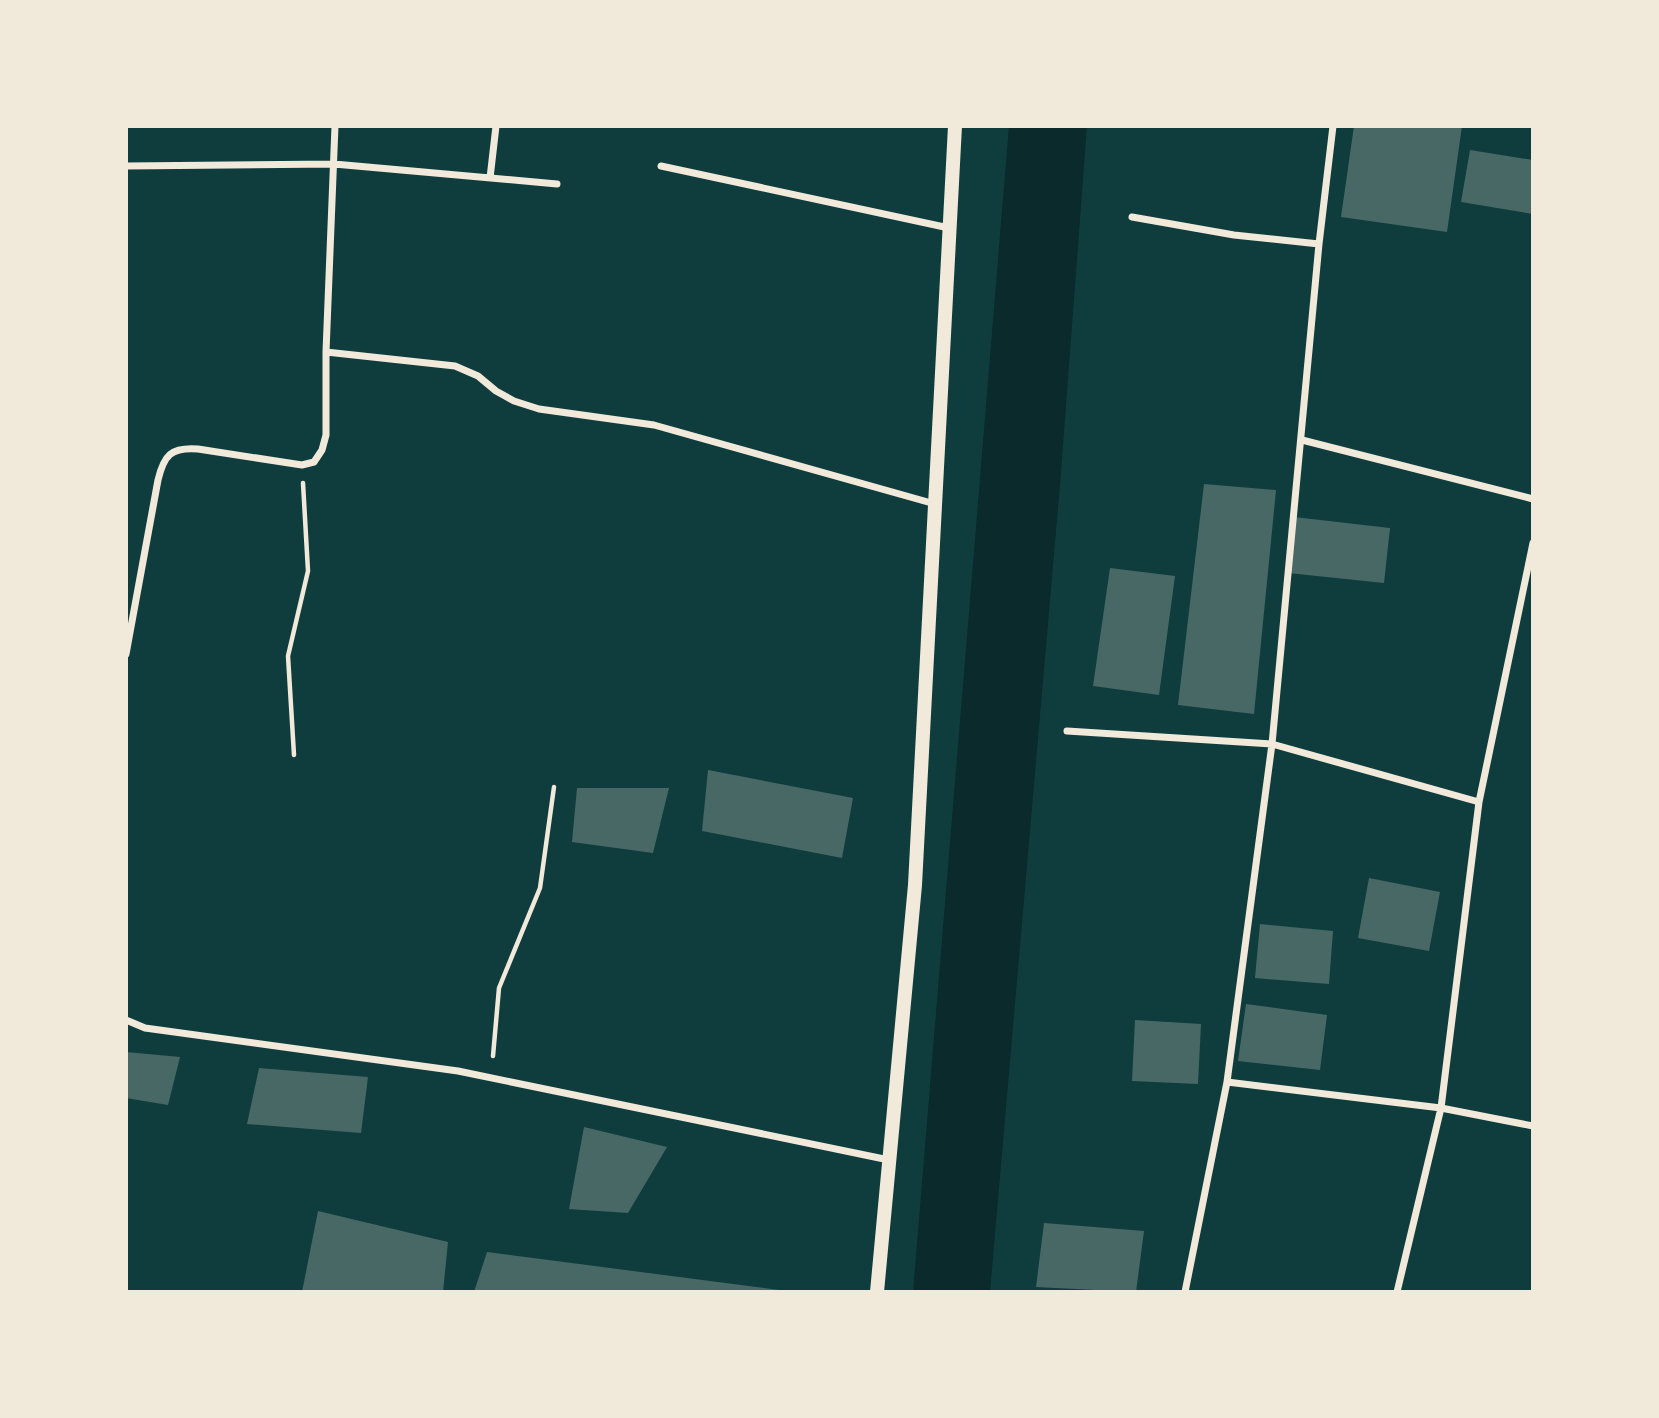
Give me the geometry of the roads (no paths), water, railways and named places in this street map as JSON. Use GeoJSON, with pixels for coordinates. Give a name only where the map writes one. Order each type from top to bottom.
{"type":"FeatureCollection","features":[{"type":"Feature","properties":{"kind":"main road"},"geometry":{"type":"LineString","coordinates":[[877,1292],[915,885],[955,126]]}},
{"type":"Feature","properties":{"kind":"street"},"geometry":{"type":"LineString","coordinates":[[126,654],[158,480],[169,454],[185,448],[198,449],[302,465],[314,461],[322,450],[326,435],[326,352],[335,126]]}},
{"type":"Feature","properties":{"kind":"street"},"geometry":{"type":"LineString","coordinates":[[490,178],[496,126]]}},
{"type":"Feature","properties":{"kind":"street"},"geometry":{"type":"LineString","coordinates":[[1185,1292],[1227,1082],[1272,744],[1319,244],[1333,126]]}},
{"type":"Feature","properties":{"kind":"street"},"geometry":{"type":"LineString","coordinates":[[126,166],[334,164],[557,184]]}},
{"type":"Feature","properties":{"kind":"street"},"geometry":{"type":"LineString","coordinates":[[661,166],[949,228]]}},
{"type":"Feature","properties":{"kind":"street"},"geometry":{"type":"LineString","coordinates":[[1132,217],[1234,235],[1319,244]]}},
{"type":"Feature","properties":{"kind":"street"},"geometry":{"type":"LineString","coordinates":[[326,352],[455,366],[478,376],[514,401],[539,409],[654,425],[935,504]]}},
{"type":"Feature","properties":{"kind":"street"},"geometry":{"type":"LineString","coordinates":[[1302,440],[1533,499]]}},
{"type":"Feature","properties":{"kind":"street"},"geometry":{"type":"LineString","coordinates":[[1397,1292],[1441,1108],[1479,802],[1533,543]]}},
{"type":"Feature","properties":{"kind":"street"},"geometry":{"type":"LineString","coordinates":[[1067,731],[1272,744],[1479,802]]}},
{"type":"Feature","properties":{"kind":"street"},"geometry":{"type":"LineString","coordinates":[[126,1020],[145,1028],[458,1071],[890,1160]]}},
{"type":"Feature","properties":{"kind":"street"},"geometry":{"type":"LineString","coordinates":[[1227,1082],[1441,1108],[1533,1126]]}},
{"type":"Feature","properties":{"kind":"water"},"geometry":{"type":"Polygon","coordinates":[[[1009,126],[1087,126],[1060,485],[990,1292],[913,1292],[1009,126]]]}}]}
